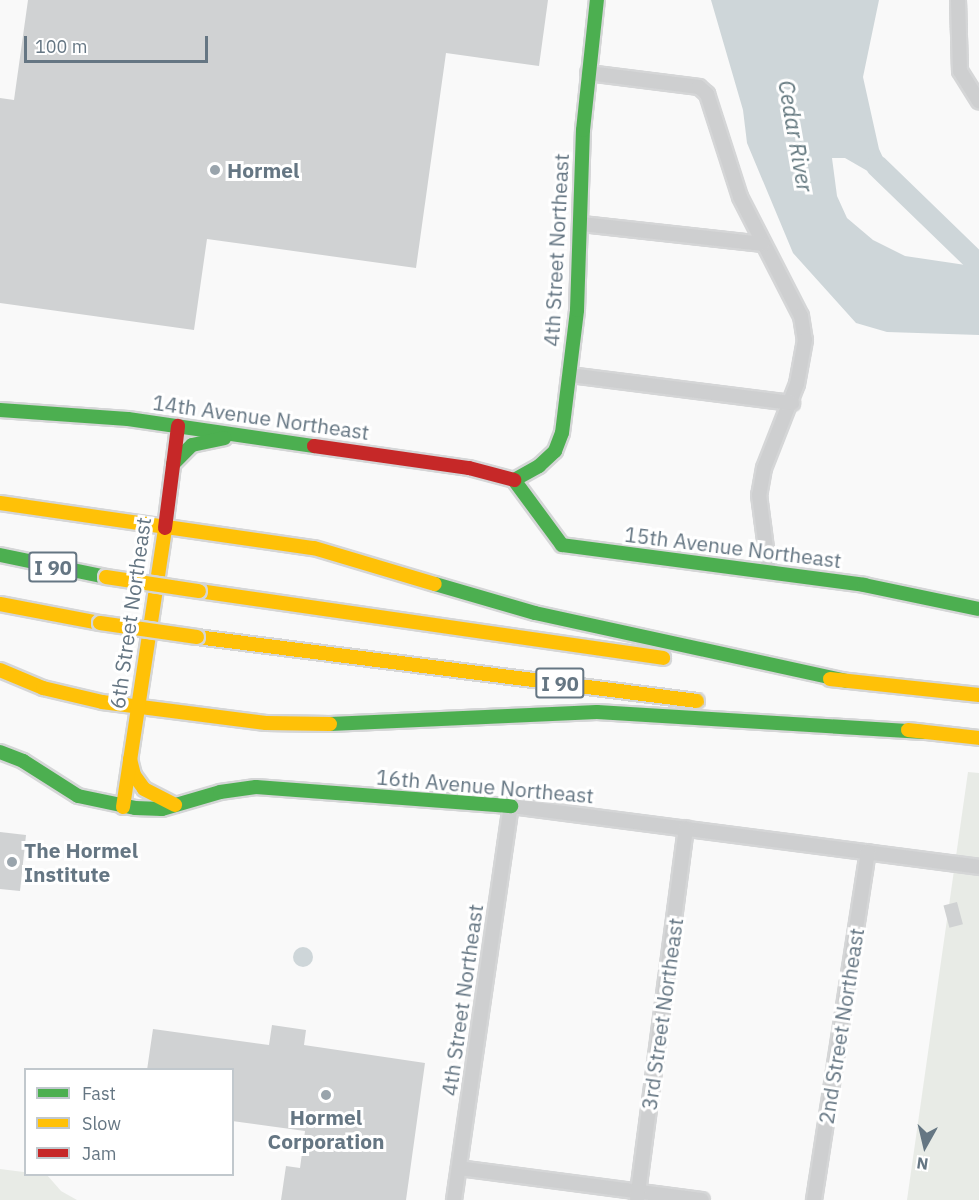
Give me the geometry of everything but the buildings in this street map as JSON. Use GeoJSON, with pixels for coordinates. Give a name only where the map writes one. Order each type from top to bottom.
{"type":"FeatureCollection","features":[{"type":"Feature","properties":{"kind":"main road","name":"4th Street Northeast"},"geometry":{"type":"LineString","coordinates":[[514,480],[539,466],[555,451],[570,375],[582,224],[588,73],[597,0]]}},
{"type":"Feature","properties":{"kind":"main road","name":"14th Avenue Northeast"},"geometry":{"type":"LineString","coordinates":[[0,410],[178,426],[469,468],[514,480]]}},
{"type":"Feature","properties":{"kind":"main road","name":"6th Street Northeast"},"geometry":{"type":"LineString","coordinates":[[123,807],[129,757],[149,651],[178,426]]}},
{"type":"Feature","properties":{"kind":"main road"},"geometry":{"type":"LineString","coordinates":[[173,464],[192,445],[250,436]]}},
{"type":"Feature","properties":{"kind":"main road","name":"15th Avenue Northeast"},"geometry":{"type":"LineString","coordinates":[[514,480],[551,535],[562,545],[769,571],[902,591],[979,609]]}},
{"type":"Feature","properties":{"kind":"main road"},"geometry":{"type":"LineString","coordinates":[[0,503],[314,548],[535,613],[846,681]]}},
{"type":"Feature","properties":{"kind":"main road","name":"I 90"},"geometry":{"type":"LineString","coordinates":[[0,555],[106,578],[846,681],[979,695]]}},
{"type":"Feature","properties":{"kind":"main road","name":"I 90"},"geometry":{"type":"LineString","coordinates":[[0,603],[100,623],[197,637],[979,738]]}},
{"type":"Feature","properties":{"kind":"main road"},"geometry":{"type":"LineString","coordinates":[[0,670],[43,688],[138,707],[303,725],[597,712],[923,732]]}},
{"type":"Feature","properties":{"kind":"main road","name":"16th Avenue Northeast"},"geometry":{"type":"LineString","coordinates":[[0,752],[22,761],[78,796],[123,807],[178,805],[220,792],[256,787],[511,806]]}},
{"type":"Feature","properties":{"kind":"main road"},"geometry":{"type":"LineString","coordinates":[[129,757],[134,775],[144,789],[161,801],[178,805]]}},
{"type":"Feature","properties":{"kind":"street"},"geometry":{"type":"LineString","coordinates":[[958,0],[960,71],[979,102]]}},
{"type":"Feature","properties":{"kind":"street"},"geometry":{"type":"LineString","coordinates":[[588,73],[699,87],[707,94],[740,197],[801,316],[803,357],[792,403],[764,468],[759,495],[769,571]]}},
{"type":"Feature","properties":{"kind":"street"},"geometry":{"type":"LineString","coordinates":[[582,224],[763,244]]}},
{"type":"Feature","properties":{"kind":"street"},"geometry":{"type":"LineString","coordinates":[[570,375],[792,403]]}},
{"type":"Feature","properties":{"kind":"street","name":"16th Avenue Northeast"},"geometry":{"type":"LineString","coordinates":[[511,806],[979,867]]}},
{"type":"Feature","properties":{"kind":"street","name":"4th Street Northeast"},"geometry":{"type":"LineString","coordinates":[[454,1200],[511,806]]}},
{"type":"Feature","properties":{"kind":"street","name":"3rd Street Northeast"},"geometry":{"type":"LineString","coordinates":[[638,1196],[686,828]]}},
{"type":"Feature","properties":{"kind":"street","name":"2nd Street Northeast"},"geometry":{"type":"LineString","coordinates":[[814,1200],[868,852]]}},
{"type":"Feature","properties":{"kind":"street"},"geometry":{"type":"LineString","coordinates":[[459,1168],[638,1196],[702,1200]]}},
{"type":"Feature","properties":{"kind":"shaded area"},"geometry":{"type":"Polygon","coordinates":[[[968,772],[979,773],[979,1200],[907,1200],[968,772]]]}},
{"type":"Feature","properties":{"kind":"shaded area"},"geometry":{"type":"Polygon","coordinates":[[[0,1169],[24,1172],[24,1176],[48,1176],[61,1191],[77,1200],[0,1200],[0,1169]]]}},
{"type":"Feature","properties":{"kind":"water"},"geometry":{"type":"Polygon","coordinates":[[[711,0],[879,0],[863,77],[879,149],[897,188],[845,158],[832,158],[837,196],[847,218],[873,240],[905,256],[979,267],[979,335],[887,332],[856,323],[793,253],[747,143],[743,110],[711,0]]]}},
{"type":"Feature","properties":{"kind":"water"},"geometry":{"type":"Polygon","coordinates":[[[299,947],[307,947],[313,953],[313,961],[307,967],[299,967],[293,961],[293,953],[299,947]]]}},
{"type":"Feature","properties":{"kind":"waterway","name":"Cedar River"},"geometry":{"type":"LineString","coordinates":[[877,166],[979,265]]}},
{"type":"Feature","properties":{"kind":"traffic: fast"},"geometry":{"type":"LineString","coordinates":[[514,480],[539,466],[555,451],[562,433],[577,310],[583,130],[597,0]]}},
{"type":"Feature","properties":{"kind":"traffic: fast"},"geometry":{"type":"LineString","coordinates":[[0,410],[128,419],[314,446]]}},
{"type":"Feature","properties":{"kind":"traffic: fast"},"geometry":{"type":"LineString","coordinates":[[173,464],[192,445],[224,438]]}},
{"type":"Feature","properties":{"kind":"traffic: fast"},"geometry":{"type":"LineString","coordinates":[[514,480],[562,545],[864,585],[979,609]]}},
{"type":"Feature","properties":{"kind":"traffic: fast"},"geometry":{"type":"LineString","coordinates":[[0,555],[106,577]]}},
{"type":"Feature","properties":{"kind":"traffic: fast"},"geometry":{"type":"LineString","coordinates":[[435,584],[535,613],[846,681]]}},
{"type":"Feature","properties":{"kind":"traffic: fast"},"geometry":{"type":"LineString","coordinates":[[330,724],[597,712],[923,732]]}},
{"type":"Feature","properties":{"kind":"traffic: fast"},"geometry":{"type":"LineString","coordinates":[[0,752],[23,761],[78,796],[135,808],[162,809],[220,792],[256,787],[511,806]]}},
{"type":"Feature","properties":{"kind":"traffic: slow"},"geometry":{"type":"LineString","coordinates":[[0,503],[314,548],[435,584]]}},
{"type":"Feature","properties":{"kind":"traffic: slow"},"geometry":{"type":"LineString","coordinates":[[123,807],[165,528]]}},
{"type":"Feature","properties":{"kind":"traffic: slow"},"geometry":{"type":"LineString","coordinates":[[106,577],[199,591]]}},
{"type":"Feature","properties":{"kind":"traffic: slow"},"geometry":{"type":"LineString","coordinates":[[199,591],[663,658]]}},
{"type":"Feature","properties":{"kind":"traffic: slow"},"geometry":{"type":"LineString","coordinates":[[0,604],[100,623]]}},
{"type":"Feature","properties":{"kind":"traffic: slow"},"geometry":{"type":"LineString","coordinates":[[100,623],[197,637]]}},
{"type":"Feature","properties":{"kind":"traffic: slow"},"geometry":{"type":"LineString","coordinates":[[197,637],[697,701]]}},
{"type":"Feature","properties":{"kind":"traffic: slow"},"geometry":{"type":"LineString","coordinates":[[0,670],[43,688],[102,702],[266,723],[330,724]]}},
{"type":"Feature","properties":{"kind":"traffic: slow"},"geometry":{"type":"LineString","coordinates":[[830,679],[979,695]]}},
{"type":"Feature","properties":{"kind":"traffic: slow"},"geometry":{"type":"LineString","coordinates":[[908,730],[979,738]]}},
{"type":"Feature","properties":{"kind":"traffic: slow"},"geometry":{"type":"LineString","coordinates":[[130,759],[134,775],[144,789],[175,805]]}},
{"type":"Feature","properties":{"kind":"traffic: jam"},"geometry":{"type":"LineString","coordinates":[[165,528],[178,426]]}},
{"type":"Feature","properties":{"kind":"traffic: jam"},"geometry":{"type":"LineString","coordinates":[[314,446],[469,468],[514,480]]}},
{"type":"Feature","properties":{"kind":"place","name":"Hormel"},"geometry":{"type":"Point","coordinates":[215,170]}},
{"type":"Feature","properties":{"kind":"place","name":"The Hormel Institute"},"geometry":{"type":"Point","coordinates":[12,862]}},
{"type":"Feature","properties":{"kind":"place","name":"Hormel Corporation"},"geometry":{"type":"Point","coordinates":[326,1095]}}]}
